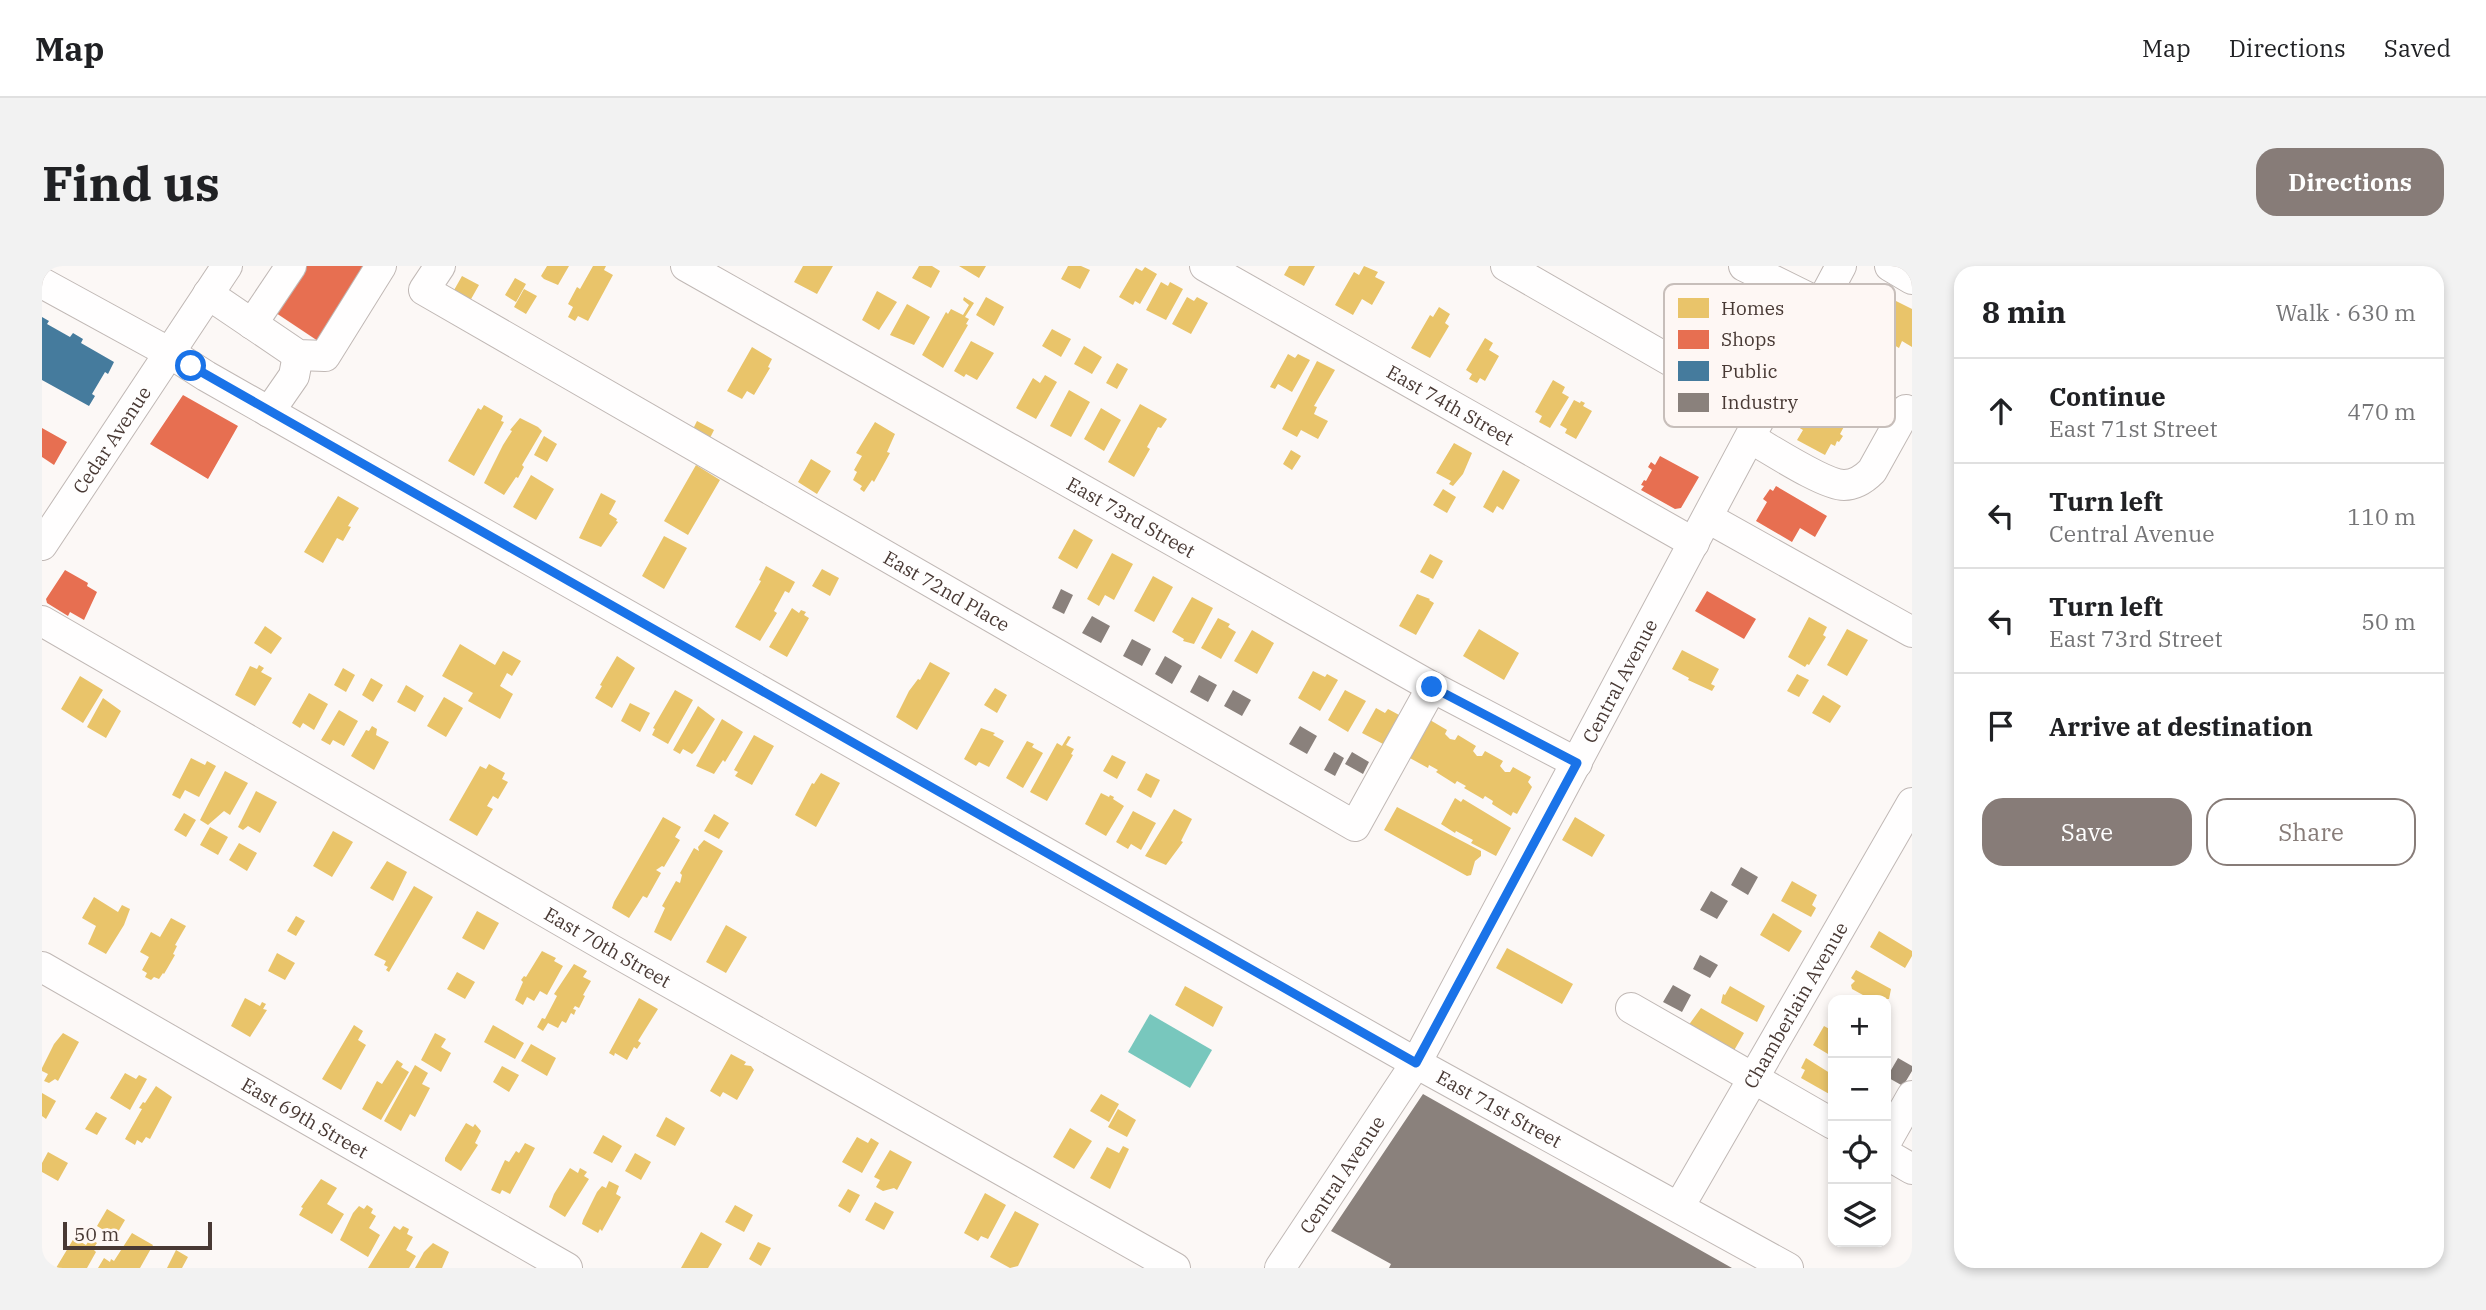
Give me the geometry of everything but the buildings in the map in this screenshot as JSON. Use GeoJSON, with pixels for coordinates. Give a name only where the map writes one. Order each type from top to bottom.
{"type":"FeatureCollection","features":[{"type":"Feature","properties":{"kind":"street","name":"Cedar Avenue"},"geometry":{"type":"LineString","coordinates":[[42,545],[227,266]]}},
{"type":"Feature","properties":{"kind":"street"},"geometry":{"type":"LineString","coordinates":[[253,324],[291,266]]}},
{"type":"Feature","properties":{"kind":"street"},"geometry":{"type":"LineString","coordinates":[[208,293],[298,355],[325,356],[381,266]]}},
{"type":"Feature","properties":{"kind":"street","name":"East 72nd Place"},"geometry":{"type":"LineString","coordinates":[[440,266],[424,290],[1355,826],[1432,687]]}},
{"type":"Feature","properties":{"kind":"street","name":"East 73rd Street"},"geometry":{"type":"LineString","coordinates":[[686,266],[1432,687],[1577,763]]}},
{"type":"Feature","properties":{"kind":"street","name":"East 74th Street"},"geometry":{"type":"LineString","coordinates":[[1205,266],[1701,530],[1912,632]]}},
{"type":"Feature","properties":{"kind":"street"},"geometry":{"type":"LineString","coordinates":[[1506,266],[1664,367]]}},
{"type":"Feature","properties":{"kind":"street"},"geometry":{"type":"LineString","coordinates":[[1744,266],[1780,284]]}},
{"type":"Feature","properties":{"kind":"street","name":"Central Avenue"},"geometry":{"type":"LineString","coordinates":[[1832,284],[1841,266]]}},
{"type":"Feature","properties":{"kind":"street"},"geometry":{"type":"LineString","coordinates":[[1890,266],[1912,279]]}},
{"type":"Feature","properties":{"kind":"street","name":"East 71st Street"},"geometry":{"type":"LineString","coordinates":[[42,283],[170,353],[269,412],[1416,1063],[1788,1268]]}},
{"type":"Feature","properties":{"kind":"street"},"geometry":{"type":"LineString","coordinates":[[269,412],[293,376],[298,355]]}},
{"type":"Feature","properties":{"kind":"street"},"geometry":{"type":"LineString","coordinates":[[1757,427],[1827,481],[1853,484],[1872,471],[1906,410]]}},
{"type":"Feature","properties":{"kind":"street","name":"Central Avenue"},"geometry":{"type":"LineString","coordinates":[[1280,1268],[1416,1063],[1755,427]]}},
{"type":"Feature","properties":{"kind":"street","name":"East 70th Street"},"geometry":{"type":"LineString","coordinates":[[42,621],[622,956],[1175,1268]]}},
{"type":"Feature","properties":{"kind":"street","name":"Chamberlain Avenue"},"geometry":{"type":"LineString","coordinates":[[1679,1207],[1912,803]]}},
{"type":"Feature","properties":{"kind":"street","name":"East 69th Street"},"geometry":{"type":"LineString","coordinates":[[42,967],[567,1268]]}},
{"type":"Feature","properties":{"kind":"street"},"geometry":{"type":"LineString","coordinates":[[1631,1009],[1828,1121]]}},
{"type":"Feature","properties":{"kind":"street"},"geometry":{"type":"LineString","coordinates":[[1891,1133],[1912,1096]]}},
{"type":"Feature","properties":{"kind":"street"},"geometry":{"type":"LineString","coordinates":[[1891,1157],[1912,1169]]}},
{"type":"Feature","properties":{"kind":"water"},"geometry":{"type":"Polygon","coordinates":[[[1150,1014],[1212,1050],[1190,1088],[1128,1052],[1150,1014]]]}},
{"type":"Feature","properties":{"kind":"route"},"geometry":{"type":"LineString","coordinates":[[191,366],[1416,1063],[1577,763],[1432,687]]}}]}
